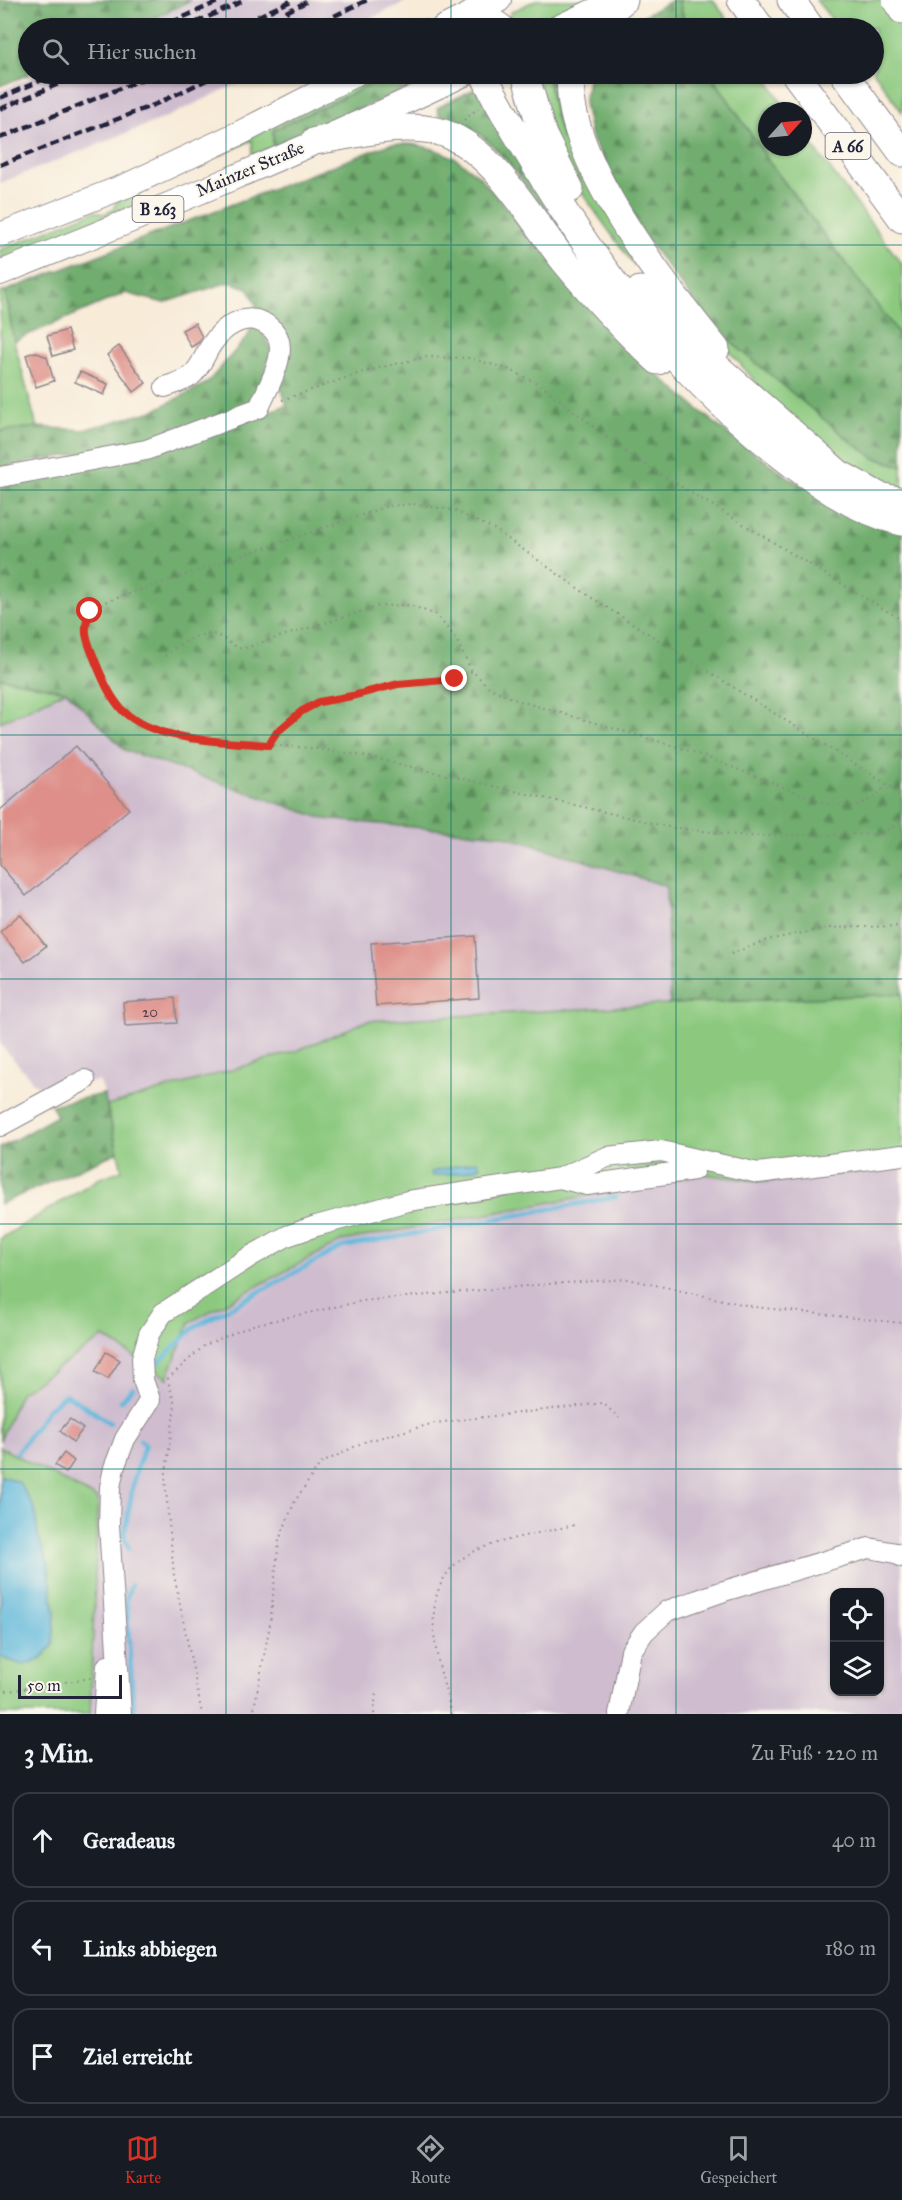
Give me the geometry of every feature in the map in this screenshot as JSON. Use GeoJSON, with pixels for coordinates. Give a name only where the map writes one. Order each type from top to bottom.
{"type":"FeatureCollection","features":[{"type":"Feature","properties":{"kind":"highway"},"geometry":{"type":"LineString","coordinates":[[603,18],[624,0]]}},
{"type":"Feature","properties":{"kind":"highway"},"geometry":{"type":"LineString","coordinates":[[896,0],[902,10]]}},
{"type":"Feature","properties":{"kind":"highway"},"geometry":{"type":"LineString","coordinates":[[792,2],[804,18]]}},
{"type":"Feature","properties":{"kind":"highway"},"geometry":{"type":"LineString","coordinates":[[490,84],[560,206],[604,271],[666,348],[739,421],[796,468],[847,502],[902,522]]}},
{"type":"Feature","properties":{"kind":"highway"},"geometry":{"type":"LineString","coordinates":[[527,84],[548,148],[566,182],[606,246],[642,293],[670,324],[721,372],[763,405],[838,473],[879,496],[902,501]]}},
{"type":"Feature","properties":{"kind":"highway"},"geometry":{"type":"LineString","coordinates":[[570,84],[578,132],[606,192],[639,248],[763,405]]}},
{"type":"Feature","properties":{"kind":"highway","name":"A 66"},"geometry":{"type":"LineString","coordinates":[[802,84],[902,219]]}},
{"type":"Feature","properties":{"kind":"highway","name":"A 66"},"geometry":{"type":"LineString","coordinates":[[851,84],[902,153]]}},
{"type":"Feature","properties":{"kind":"highway"},"geometry":{"type":"LineString","coordinates":[[315,141],[398,128],[418,128],[439,132],[457,139],[478,152],[494,168],[601,306],[689,388],[739,421]]}},
{"type":"Feature","properties":{"kind":"main road"},"geometry":{"type":"LineString","coordinates":[[579,18],[618,0]]}},
{"type":"Feature","properties":{"kind":"main road","name":"Mainzer Straße"},"geometry":{"type":"LineString","coordinates":[[0,235],[128,185],[242,132],[336,84]]}},
{"type":"Feature","properties":{"kind":"main road","name":"Mainzer Straße"},"geometry":{"type":"LineString","coordinates":[[0,273],[113,228],[440,84]]}},
{"type":"Feature","properties":{"kind":"street"},"geometry":{"type":"LineString","coordinates":[[0,477],[146,450],[259,408],[278,366],[280,345],[276,333],[269,326],[257,320],[247,318],[237,321],[214,340],[200,366],[190,377],[165,387]]}},
{"type":"Feature","properties":{"kind":"street"},"geometry":{"type":"LineString","coordinates":[[0,1126],[85,1080]]}},
{"type":"Feature","properties":{"kind":"street"},"geometry":{"type":"LineString","coordinates":[[121,1714],[112,1597],[110,1487],[114,1468],[125,1439],[150,1400],[143,1380],[142,1358],[149,1334],[163,1313],[287,1236],[346,1217],[408,1202],[560,1178],[607,1157],[661,1151],[758,1173],[902,1155]]}},
{"type":"Feature","properties":{"kind":"street"},"geometry":{"type":"LineString","coordinates":[[560,1178],[587,1185],[693,1170]]}},
{"type":"Feature","properties":{"kind":"street"},"geometry":{"type":"LineString","coordinates":[[620,1714],[631,1651],[644,1632],[667,1611],[724,1591],[869,1548],[896,1553],[902,1557]]}},
{"type":"Feature","properties":{"kind":"street"},"geometry":{"type":"LineString","coordinates":[[104,1714],[112,1597]]}},
{"type":"Feature","properties":{"kind":"path"},"geometry":{"type":"LineString","coordinates":[[463,121],[484,103]]}},
{"type":"Feature","properties":{"kind":"path"},"geometry":{"type":"LineString","coordinates":[[294,396],[363,372],[424,357],[469,358],[508,369],[541,384],[632,457],[902,620]]}},
{"type":"Feature","properties":{"kind":"path"},"geometry":{"type":"LineString","coordinates":[[902,794],[589,596],[494,529],[453,510],[413,504],[388,506],[105,602],[90,611],[84,625],[88,644],[108,692],[124,712],[152,728],[183,738],[310,748],[365,756],[669,826],[746,836],[879,834],[894,826],[902,816]]}},
{"type":"Feature","properties":{"kind":"path"},"geometry":{"type":"LineString","coordinates":[[165,656],[175,646],[206,633],[214,634],[241,649],[379,606],[410,605],[436,615],[454,636],[472,671],[490,688],[516,700],[685,749],[830,805],[856,806],[875,797],[888,784]]}},
{"type":"Feature","properties":{"kind":"path"},"geometry":{"type":"LineString","coordinates":[[269,745],[277,732],[302,711],[319,702],[398,684],[455,679],[472,671]]}},
{"type":"Feature","properties":{"kind":"path"},"geometry":{"type":"LineString","coordinates":[[731,954],[766,940],[827,928],[902,926]]}},
{"type":"Feature","properties":{"kind":"path"},"geometry":{"type":"LineString","coordinates":[[150,1400],[167,1378],[205,1345],[253,1325],[362,1301],[628,1279],[755,1307],[902,1323]]}},
{"type":"Feature","properties":{"kind":"path"},"geometry":{"type":"LineString","coordinates":[[167,1378],[175,1405],[165,1480],[174,1575],[202,1714]]}},
{"type":"Feature","properties":{"kind":"path"},"geometry":{"type":"LineString","coordinates":[[253,1714],[270,1623],[279,1540],[294,1500],[320,1464],[364,1442],[435,1423],[603,1403],[619,1418]]}},
{"type":"Feature","properties":{"kind":"path"},"geometry":{"type":"LineString","coordinates":[[452,1714],[438,1662],[433,1624],[435,1598],[445,1576],[460,1560],[484,1547],[574,1525]]}},
{"type":"Feature","properties":{"kind":"path"},"geometry":{"type":"LineString","coordinates":[[0,1690],[8,1691],[106,1676]]}},
{"type":"Feature","properties":{"kind":"path"},"geometry":{"type":"LineString","coordinates":[[374,1714],[376,1692]]}},
{"type":"Feature","properties":{"kind":"shaded area"},"geometry":{"type":"Polygon","coordinates":[[[192,0],[409,0],[371,18],[156,18],[192,0]]]}},
{"type":"Feature","properties":{"kind":"shaded area"},"geometry":{"type":"Polygon","coordinates":[[[18,83],[236,84],[167,117],[0,183],[0,91],[18,83]]]}},
{"type":"Feature","properties":{"kind":"shaded area"},"geometry":{"type":"Polygon","coordinates":[[[66,691],[125,750],[324,819],[501,835],[666,886],[670,1004],[902,994],[902,1714],[0,1714],[0,1239],[98,1179],[123,1170],[105,1094],[99,1081],[52,1089],[35,1084],[0,1044],[0,722],[66,691]]]}},
{"type":"Feature","properties":{"kind":"green space"},"geometry":{"type":"Polygon","coordinates":[[[0,0],[191,0],[155,18],[18,18],[18,79],[0,86],[0,0]]]}},
{"type":"Feature","properties":{"kind":"green space"},"geometry":{"type":"Polygon","coordinates":[[[536,0],[595,0],[554,18],[508,18],[511,12],[536,0]]]}},
{"type":"Feature","properties":{"kind":"green space"},"geometry":{"type":"Polygon","coordinates":[[[673,0],[679,0],[684,18],[639,18],[673,0]]]}},
{"type":"Feature","properties":{"kind":"green space"},"geometry":{"type":"Polygon","coordinates":[[[679,0],[713,0],[726,18],[684,18],[679,0]]]}},
{"type":"Feature","properties":{"kind":"green space"},"geometry":{"type":"Polygon","coordinates":[[[816,0],[882,0],[902,29],[902,112],[882,84],[884,18],[831,18],[816,0]]]}},
{"type":"Feature","properties":{"kind":"green space"},"geometry":{"type":"Polygon","coordinates":[[[357,84],[372,84],[273,130],[273,148],[252,158],[252,140],[140,193],[138,198],[140,204],[0,259],[0,250],[95,211],[103,214],[113,210],[116,202],[357,84]]]}},
{"type":"Feature","properties":{"kind":"green space"},"geometry":{"type":"Polygon","coordinates":[[[372,84],[416,84],[273,148],[273,130],[372,84]]]}},
{"type":"Feature","properties":{"kind":"green space"},"geometry":{"type":"Polygon","coordinates":[[[539,84],[549,84],[562,137],[567,135],[638,262],[634,265],[569,171],[553,136],[539,84]]]}},
{"type":"Feature","properties":{"kind":"green space"},"geometry":{"type":"Polygon","coordinates":[[[549,84],[563,84],[567,135],[562,138],[549,84]]]}},
{"type":"Feature","properties":{"kind":"green space"},"geometry":{"type":"Polygon","coordinates":[[[587,84],[718,84],[758,145],[758,156],[765,156],[902,338],[902,466],[875,458],[849,440],[725,337],[708,320],[644,236],[591,137],[584,103],[587,84]]]}},
{"type":"Feature","properties":{"kind":"green space"},"geometry":{"type":"Polygon","coordinates":[[[718,84],[770,84],[781,102],[758,102],[758,145],[718,84]]]}},
{"type":"Feature","properties":{"kind":"green space"},"geometry":{"type":"Polygon","coordinates":[[[474,89],[478,90],[490,109],[560,231],[557,234],[522,180],[493,146],[476,132],[439,115],[437,108],[474,89]]]}},
{"type":"Feature","properties":{"kind":"green space"},"geometry":{"type":"Polygon","coordinates":[[[390,144],[412,144],[434,149],[455,158],[478,175],[620,343],[724,431],[793,480],[902,533],[902,994],[670,1004],[666,886],[501,835],[324,819],[125,750],[66,691],[0,678],[0,481],[152,454],[287,405],[279,382],[284,358],[256,312],[256,304],[248,288],[229,282],[164,303],[125,293],[14,341],[5,291],[390,144]]]}},
{"type":"Feature","properties":{"kind":"green space"},"geometry":{"type":"Polygon","coordinates":[[[812,145],[902,264],[902,338],[765,156],[812,156],[812,145]]]}},
{"type":"Feature","properties":{"kind":"green space"},"geometry":{"type":"Polygon","coordinates":[[[5,291],[14,341],[37,427],[0,431],[0,293],[5,291]]]}},
{"type":"Feature","properties":{"kind":"green space"},"geometry":{"type":"Polygon","coordinates":[[[708,320],[725,337],[849,440],[875,458],[902,466],[902,490],[865,479],[764,392],[725,346],[708,320]]]}},
{"type":"Feature","properties":{"kind":"green space"},"geometry":{"type":"Polygon","coordinates":[[[252,324],[261,329],[271,349],[263,382],[248,405],[148,442],[0,467],[0,431],[37,427],[83,430],[153,411],[207,383],[248,336],[252,324]]]}},
{"type":"Feature","properties":{"kind":"green space"},"geometry":{"type":"Polygon","coordinates":[[[0,678],[66,691],[0,722],[0,678]]]}},
{"type":"Feature","properties":{"kind":"green space"},"geometry":{"type":"Polygon","coordinates":[[[902,994],[902,1167],[765,1182],[704,1174],[342,1241],[190,1322],[167,1378],[104,1337],[20,1393],[0,1441],[0,1239],[98,1179],[122,1170],[107,1106],[296,1051],[367,1021],[902,994]]]}},
{"type":"Feature","properties":{"kind":"green space"},"geometry":{"type":"Polygon","coordinates":[[[104,1094],[118,1152],[0,1204],[0,1148],[57,1116],[51,1105],[104,1094]]]}},
{"type":"Feature","properties":{"kind":"green space"},"geometry":{"type":"Polygon","coordinates":[[[0,1447],[98,1499],[90,1714],[0,1714],[0,1447]]]}},
{"type":"Feature","properties":{"kind":"water"},"geometry":{"type":"Polygon","coordinates":[[[477,1161],[480,1167],[464,1172],[432,1176],[431,1172],[477,1161]]]}},
{"type":"Feature","properties":{"kind":"water"},"geometry":{"type":"Polygon","coordinates":[[[0,1477],[19,1482],[35,1509],[38,1536],[48,1563],[55,1613],[53,1645],[41,1659],[23,1665],[0,1657],[0,1477]]]}},
{"type":"Feature","properties":{"kind":"building"},"geometry":{"type":"Polygon","coordinates":[[[195,323],[202,337],[191,347],[182,330],[195,323]]]}},
{"type":"Feature","properties":{"kind":"building"},"geometry":{"type":"Polygon","coordinates":[[[67,330],[73,350],[53,356],[47,336],[67,330]]]}},
{"type":"Feature","properties":{"kind":"building"},"geometry":{"type":"Polygon","coordinates":[[[119,346],[146,383],[134,392],[107,355],[119,346]]]}},
{"type":"Feature","properties":{"kind":"building"},"geometry":{"type":"Polygon","coordinates":[[[35,352],[47,357],[54,381],[36,387],[26,355],[35,352]]]}},
{"type":"Feature","properties":{"kind":"building"},"geometry":{"type":"Polygon","coordinates":[[[80,372],[108,384],[104,395],[75,382],[80,372]]]}},
{"type":"Feature","properties":{"kind":"building"},"geometry":{"type":"Polygon","coordinates":[[[76,746],[129,809],[26,896],[0,865],[0,810],[76,746]]]}},
{"type":"Feature","properties":{"kind":"building"},"geometry":{"type":"Polygon","coordinates":[[[20,914],[46,946],[25,962],[0,932],[20,914]]]}},
{"type":"Feature","properties":{"kind":"building"},"geometry":{"type":"Polygon","coordinates":[[[475,936],[479,998],[376,1006],[371,943],[475,936]]]}},
{"type":"Feature","properties":{"kind":"building"},"geometry":{"type":"Polygon","coordinates":[[[175,998],[177,1023],[125,1026],[123,1002],[175,998]]]}},
{"type":"Feature","properties":{"kind":"building"},"geometry":{"type":"Polygon","coordinates":[[[106,1352],[120,1360],[108,1379],[95,1372],[106,1352]]]}},
{"type":"Feature","properties":{"kind":"building"},"geometry":{"type":"Polygon","coordinates":[[[70,1419],[83,1429],[73,1442],[60,1431],[70,1419]]]}},
{"type":"Feature","properties":{"kind":"building"},"geometry":{"type":"Polygon","coordinates":[[[64,1453],[74,1461],[66,1473],[55,1465],[64,1453]]]}},
{"type":"Feature","properties":{"kind":"waterway"},"geometry":{"type":"LineString","coordinates":[[155,1366],[196,1326],[342,1247],[616,1197]]}},
{"type":"Feature","properties":{"kind":"waterway"},"geometry":{"type":"LineString","coordinates":[[121,1401],[133,1388]]}},
{"type":"Feature","properties":{"kind":"waterway"},"geometry":{"type":"LineString","coordinates":[[17,1453],[49,1408],[66,1394],[110,1423]]}},
{"type":"Feature","properties":{"kind":"waterway"},"geometry":{"type":"LineString","coordinates":[[129,1549],[124,1536],[135,1475],[145,1444],[140,1440]]}},
{"type":"Feature","properties":{"kind":"waterway"},"geometry":{"type":"LineString","coordinates":[[131,1585],[126,1599],[134,1714]]}},
{"type":"Feature","properties":{"kind":"railway"},"geometry":{"type":"LineString","coordinates":[[182,18],[222,0]]}},
{"type":"Feature","properties":{"kind":"railway"},"geometry":{"type":"LineString","coordinates":[[206,18],[245,0]]}},
{"type":"Feature","properties":{"kind":"railway"},"geometry":{"type":"LineString","coordinates":[[254,18],[293,0]]}},
{"type":"Feature","properties":{"kind":"railway"},"geometry":{"type":"LineString","coordinates":[[286,12],[310,0]]}},
{"type":"Feature","properties":{"kind":"railway"},"geometry":{"type":"LineString","coordinates":[[330,18],[367,0]]}},
{"type":"Feature","properties":{"kind":"railway"},"geometry":{"type":"LineString","coordinates":[[0,98],[33,84]]}},
{"type":"Feature","properties":{"kind":"railway"},"geometry":{"type":"LineString","coordinates":[[0,109],[59,84]]}},
{"type":"Feature","properties":{"kind":"railway"},"geometry":{"type":"LineString","coordinates":[[0,138],[131,84]]}},
{"type":"Feature","properties":{"kind":"railway"},"geometry":{"type":"LineString","coordinates":[[0,165],[156,104],[198,84]]}},
{"type":"Feature","properties":{"kind":"route"},"geometry":{"type":"LineString","coordinates":[[90,611],[84,625],[88,644],[108,692],[124,712],[152,728],[183,738],[269,745],[277,732],[302,711],[319,702],[398,684],[455,679]]}}]}
